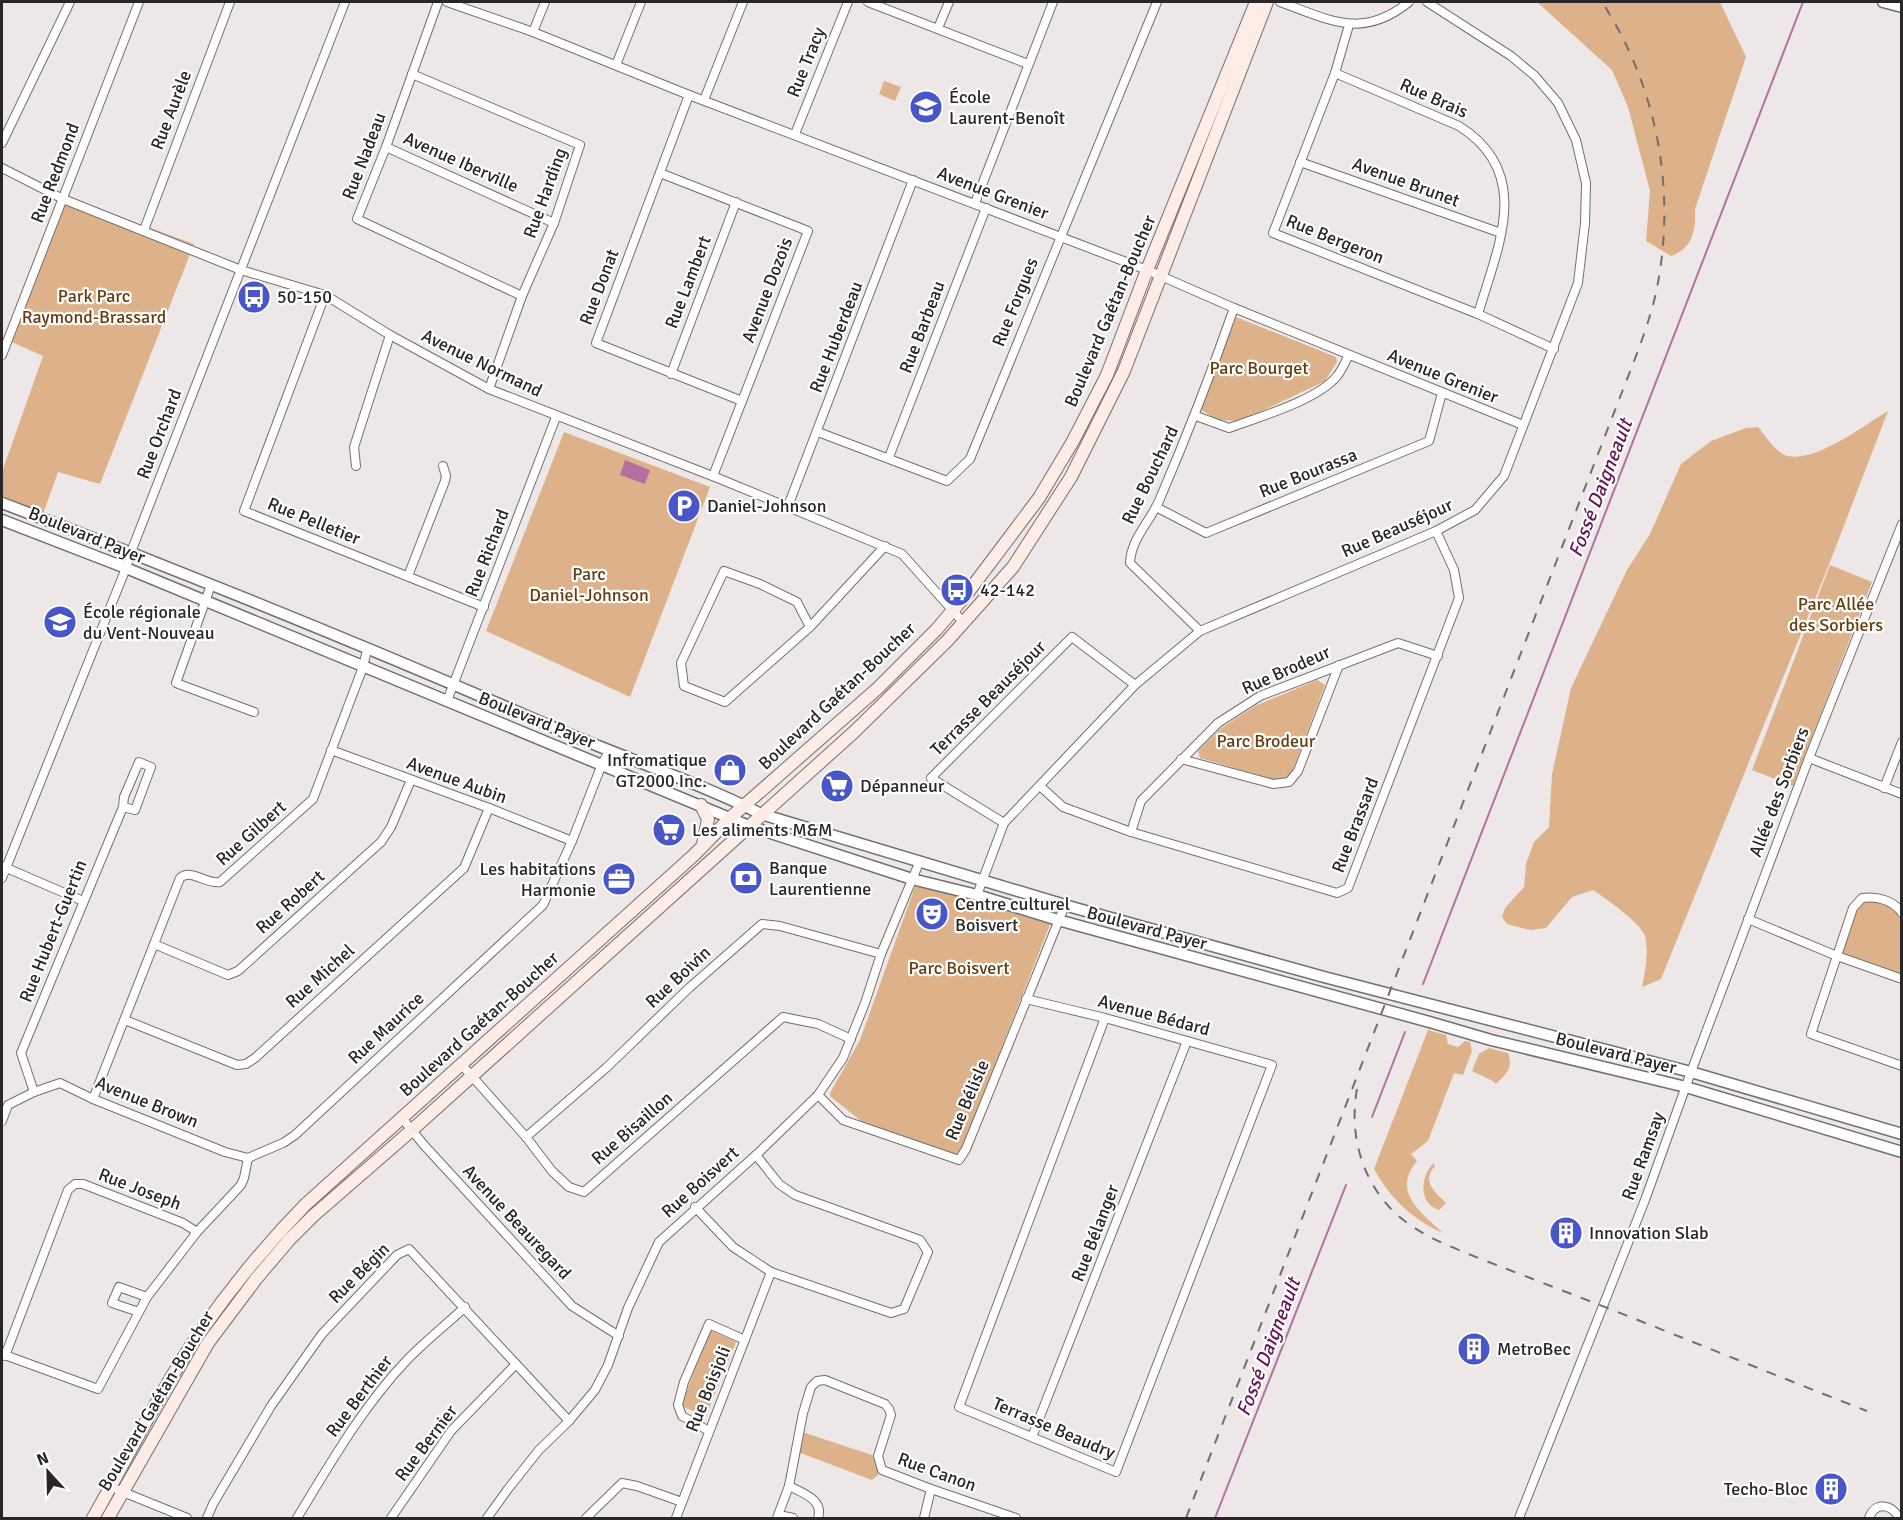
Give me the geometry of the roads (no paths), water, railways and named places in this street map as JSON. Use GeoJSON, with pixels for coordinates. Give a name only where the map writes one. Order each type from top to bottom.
{"type":"FeatureCollection","features":[{"type":"Feature","properties":{"kind":"main road","name":"Boulevard Gaétan-Boucher"},"geometry":{"type":"LineString","coordinates":[[93,1518],[162,1394],[202,1330],[264,1248],[305,1205],[612,928],[730,818],[878,688],[937,629],[966,595],[1039,498],[1073,441],[1107,375],[1147,270],[1257,2]]}},
{"type":"Feature","properties":{"kind":"main road","name":"Boulevard Gaétan-Boucher"},"geometry":{"type":"LineString","coordinates":[[108,1518],[219,1327],[256,1279],[313,1215],[412,1130],[760,814],[854,732],[947,641],[1012,567],[1071,477],[1124,371],[1267,2]]}},
{"type":"Feature","properties":{"kind":"main road"},"geometry":{"type":"LineString","coordinates":[[701,805],[708,819],[702,846]]}},
{"type":"Feature","properties":{"kind":"main road"},"geometry":{"type":"LineString","coordinates":[[612,928],[622,939]]}},
{"type":"Feature","properties":{"kind":"street"},"geometry":{"type":"LineString","coordinates":[[2,143],[70,2]]}},
{"type":"Feature","properties":{"kind":"street","name":"Rue Redmond"},"geometry":{"type":"LineString","coordinates":[[2,356],[140,2]]}},
{"type":"Feature","properties":{"kind":"street","name":"Rue Aurèle"},"geometry":{"type":"LineString","coordinates":[[144,230],[230,2]]}},
{"type":"Feature","properties":{"kind":"street","name":"Rue Orchard"},"geometry":{"type":"LineString","coordinates":[[2,878],[3,867],[126,568],[345,2]]}},
{"type":"Feature","properties":{"kind":"street","name":"Rue Nadeau"},"geometry":{"type":"LineString","coordinates":[[438,2],[386,147],[357,219],[522,296]]}},
{"type":"Feature","properties":{"kind":"street","name":"Avenue Grenier"},"geometry":{"type":"LineString","coordinates":[[447,2],[616,64],[689,95],[1147,270],[1523,426]]}},
{"type":"Feature","properties":{"kind":"street"},"geometry":{"type":"LineString","coordinates":[[532,32],[545,2]]}},
{"type":"Feature","properties":{"kind":"street"},"geometry":{"type":"LineString","coordinates":[[616,64],[641,2]]}},
{"type":"Feature","properties":{"kind":"street"},"geometry":{"type":"LineString","coordinates":[[704,100],[743,2]]}},
{"type":"Feature","properties":{"kind":"street","name":"Rue Tracy"},"geometry":{"type":"LineString","coordinates":[[795,134],[848,2]]}},
{"type":"Feature","properties":{"kind":"street"},"geometry":{"type":"LineString","coordinates":[[868,2],[1028,64]]}},
{"type":"Feature","properties":{"kind":"street"},"geometry":{"type":"LineString","coordinates":[[938,28],[949,2]]}},
{"type":"Feature","properties":{"kind":"street"},"geometry":{"type":"LineString","coordinates":[[975,203],[1053,2]]}},
{"type":"Feature","properties":{"kind":"street","name":"Rue Forgues"},"geometry":{"type":"LineString","coordinates":[[818,432],[947,481],[970,459],[1156,2]]}},
{"type":"Feature","properties":{"kind":"street"},"geometry":{"type":"LineString","coordinates":[[1280,2],[1349,25],[1392,15],[1409,2]]}},
{"type":"Feature","properties":{"kind":"street","name":"Rue Beauséjour"},"geometry":{"type":"LineString","coordinates":[[977,895],[1004,823],[1135,685],[1200,631],[1436,531],[1475,510],[1504,476],[1578,283],[1585,224],[1586,183],[1576,140],[1558,103],[1535,76],[1511,56],[1427,2]]}},
{"type":"Feature","properties":{"kind":"street"},"geometry":{"type":"LineString","coordinates":[[1883,2],[1902,7]]}},
{"type":"Feature","properties":{"kind":"street","name":"Rue Bergeron"},"geometry":{"type":"LineString","coordinates":[[1349,25],[1335,73],[1273,232],[1478,314],[1554,349]]}},
{"type":"Feature","properties":{"kind":"street","name":"Rue Brais"},"geometry":{"type":"LineString","coordinates":[[1335,73],[1459,126],[1474,135],[1488,150],[1498,166],[1503,185],[1505,210],[1501,233],[1478,314]]}},
{"type":"Feature","properties":{"kind":"street","name":"Rue Harding"},"geometry":{"type":"LineString","coordinates":[[412,75],[580,145],[554,223],[522,296],[489,389]]}},
{"type":"Feature","properties":{"kind":"street","name":"Rue Donat"},"geometry":{"type":"LineString","coordinates":[[689,95],[596,344],[742,401]]}},
{"type":"Feature","properties":{"kind":"street","name":"Avenue Iberville"},"geometry":{"type":"LineString","coordinates":[[386,147],[554,223]]}},
{"type":"Feature","properties":{"kind":"street","name":"Avenue Brunet"},"geometry":{"type":"LineString","coordinates":[[1300,162],[1501,233]]}},
{"type":"Feature","properties":{"kind":"street","name":"Avenue Normand"},"geometry":{"type":"LineString","coordinates":[[2,168],[63,199],[241,270],[325,296],[390,335],[489,389],[556,417],[713,476],[902,554],[963,622]]}},
{"type":"Feature","properties":{"kind":"street","name":"Avenue Dozois"},"geometry":{"type":"LineString","coordinates":[[660,172],[808,231],[713,476]]}},
{"type":"Feature","properties":{"kind":"street","name":"Rue Huberdeau"},"geometry":{"type":"LineString","coordinates":[[788,506],[913,180]]}},
{"type":"Feature","properties":{"kind":"street","name":"Rue Lambert"},"geometry":{"type":"LineString","coordinates":[[671,374],[736,202]]}},
{"type":"Feature","properties":{"kind":"street","name":"Rue Barbeau"},"geometry":{"type":"LineString","coordinates":[[889,458],[986,208]]}},
{"type":"Feature","properties":{"kind":"street","name":"Rue Pelletier"},"geometry":{"type":"LineString","coordinates":[[325,296],[244,511],[484,607]]}},
{"type":"Feature","properties":{"kind":"street","name":"Rue Bouchard"},"geometry":{"type":"LineString","coordinates":[[1200,631],[1130,563],[1130,550],[1156,507],[1196,416],[1234,308]]}},
{"type":"Feature","properties":{"kind":"street"},"geometry":{"type":"LineString","coordinates":[[356,466],[354,447],[390,335]]}},
{"type":"Feature","properties":{"kind":"street"},"geometry":{"type":"LineString","coordinates":[[1196,416],[1229,428],[1255,419],[1316,394],[1337,376],[1349,355]]}},
{"type":"Feature","properties":{"kind":"street","name":"Rue Bourassa"},"geometry":{"type":"LineString","coordinates":[[1156,507],[1206,533],[1429,441],[1442,393]]}},
{"type":"Feature","properties":{"kind":"street","name":"Rue Richard"},"geometry":{"type":"LineString","coordinates":[[447,701],[556,417]]}},
{"type":"Feature","properties":{"kind":"street"},"geometry":{"type":"LineString","coordinates":[[408,576],[445,481],[443,466]]}},
{"type":"Feature","properties":{"kind":"street","name":"Boulevard Payer"},"geometry":{"type":"LineString","coordinates":[[2,503],[131,552],[454,684],[609,751],[726,796],[760,814],[1065,905],[1308,973],[1690,1072],[1902,1134]]}},
{"type":"Feature","properties":{"kind":"street","name":"Boulevard Payer"},"geometry":{"type":"LineString","coordinates":[[2,520],[126,568],[749,826],[912,879],[977,895],[1058,920],[1491,1040],[1686,1087],[1902,1152]]}},
{"type":"Feature","properties":{"kind":"street","name":"Allée des Sorbiers"},"geometry":{"type":"LineString","coordinates":[[1690,1072],[1809,758],[1902,524]]}},
{"type":"Feature","properties":{"kind":"street","name":"Rue Brassard"},"geometry":{"type":"LineString","coordinates":[[1040,786],[1063,807],[1131,832],[1338,893],[1348,888],[1459,598],[1454,570],[1436,531]]}},
{"type":"Feature","properties":{"kind":"street"},"geometry":{"type":"LineString","coordinates":[[810,627],[797,602],[760,584],[724,571],[681,663],[684,686],[725,702],[810,627],[885,546]]}},
{"type":"Feature","properties":{"kind":"street"},"geometry":{"type":"LineString","coordinates":[[211,585],[176,683],[254,712]]}},
{"type":"Feature","properties":{"kind":"street","name":"Terrasse Beauséjour"},"geometry":{"type":"LineString","coordinates":[[1004,823],[931,778],[1072,637],[1135,685]]}},
{"type":"Feature","properties":{"kind":"street","name":"Rue Brodeur"},"geometry":{"type":"LineString","coordinates":[[1131,832],[1141,801],[1218,723],[1260,696],[1339,664],[1398,644],[1438,656]]}},
{"type":"Feature","properties":{"kind":"street","name":"Rue Gilbert"},"geometry":{"type":"LineString","coordinates":[[93,1099],[180,878],[185,874],[190,874],[213,884],[220,882],[313,799],[363,667],[367,650]]}},
{"type":"Feature","properties":{"kind":"street"},"geometry":{"type":"LineString","coordinates":[[1181,759],[1273,784],[1289,782],[1298,771],[1339,664]]}},
{"type":"Feature","properties":{"kind":"street"},"geometry":{"type":"LineString","coordinates":[[1884,788],[1902,741]]}},
{"type":"Feature","properties":{"kind":"street","name":"Avenue Aubin"},"geometry":{"type":"LineString","coordinates":[[331,750],[572,841]]}},
{"type":"Feature","properties":{"kind":"street","name":"Rue Maurice"},"geometry":{"type":"LineString","coordinates":[[248,1158],[283,1143],[295,1135],[543,905],[609,751]]}},
{"type":"Feature","properties":{"kind":"street"},"geometry":{"type":"LineString","coordinates":[[1809,758],[1902,794]]}},
{"type":"Feature","properties":{"kind":"street","name":"Rue Hubert-Guertin"},"geometry":{"type":"LineString","coordinates":[[34,1092],[21,1053],[123,807],[124,797],[139,762],[151,767],[135,810],[123,807]]}},
{"type":"Feature","properties":{"kind":"street","name":"Rue Robert"},"geometry":{"type":"LineString","coordinates":[[154,944],[228,975],[238,971],[381,842],[392,827],[411,780]]}},
{"type":"Feature","properties":{"kind":"street","name":"Rue Michel"},"geometry":{"type":"LineString","coordinates":[[125,1020],[237,1065],[246,1064],[464,868],[489,808]]}},
{"type":"Feature","properties":{"kind":"street"},"geometry":{"type":"LineString","coordinates":[[831,853],[836,837]]}},
{"type":"Feature","properties":{"kind":"street","name":"Rue Boisvert"},"geometry":{"type":"LineString","coordinates":[[487,1518],[539,1450],[569,1421],[595,1390],[608,1365],[628,1308],[659,1242],[695,1207],[756,1155],[818,1095],[843,1058],[919,862]]}},
{"type":"Feature","properties":{"kind":"street"},"geometry":{"type":"LineString","coordinates":[[3,867],[83,902]]}},
{"type":"Feature","properties":{"kind":"street"},"geometry":{"type":"LineString","coordinates":[[1902,913],[1897,906],[1875,897],[1862,898],[1853,908],[1811,1034],[1902,1066]]}},
{"type":"Feature","properties":{"kind":"street","name":"Rue Bélisle"},"geometry":{"type":"LineString","coordinates":[[818,1095],[843,1120],[959,1160],[966,1149],[1065,905]]}},
{"type":"Feature","properties":{"kind":"street"},"geometry":{"type":"LineString","coordinates":[[1748,920],[1837,956],[1901,978]]}},
{"type":"Feature","properties":{"kind":"street","name":"Rue Boivin"},"geometry":{"type":"LineString","coordinates":[[526,1137],[606,1068],[689,988],[762,924],[780,926],[882,954]]}},
{"type":"Feature","properties":{"kind":"street"},"geometry":{"type":"LineString","coordinates":[[1304,987],[1308,973]]}},
{"type":"Feature","properties":{"kind":"street","name":"Avenue Bédard"},"geometry":{"type":"LineString","coordinates":[[1026,999],[1105,1018],[1272,1065]]}},
{"type":"Feature","properties":{"kind":"street","name":"Rue Bisaillon"},"geometry":{"type":"LineString","coordinates":[[460,1064],[526,1137],[552,1171],[569,1187],[584,1192],[783,1017],[818,1024],[851,1039]]}},
{"type":"Feature","properties":{"kind":"street","name":"Terrasse Beaudry"},"geometry":{"type":"LineString","coordinates":[[1105,1018],[960,1407],[1116,1472],[1272,1065]]}},
{"type":"Feature","properties":{"kind":"street","name":"Rue Bélanger"},"geometry":{"type":"LineString","coordinates":[[1032,1437],[1188,1041]]}},
{"type":"Feature","properties":{"kind":"street","name":"Rue Ramsay"},"geometry":{"type":"LineString","coordinates":[[1519,1518],[1588,1346],[1601,1306],[1645,1200],[1690,1072]]}},
{"type":"Feature","properties":{"kind":"street","name":"Avenue Brown"},"geometry":{"type":"LineString","coordinates":[[34,1092],[60,1083],[93,1099],[225,1152],[248,1158]]}},
{"type":"Feature","properties":{"kind":"street"},"geometry":{"type":"LineString","coordinates":[[2,1121],[8,1105],[34,1092]]}},
{"type":"Feature","properties":{"kind":"street","name":"Avenue Beauregard"},"geometry":{"type":"LineString","coordinates":[[402,1118],[572,1306],[619,1336]]}},
{"type":"Feature","properties":{"kind":"street"},"geometry":{"type":"LineString","coordinates":[[695,1207],[733,1247],[771,1272],[891,1313],[904,1309],[928,1252],[920,1240],[795,1195],[779,1184],[756,1155]]}},
{"type":"Feature","properties":{"kind":"street"},"geometry":{"type":"LineString","coordinates":[[3,1355],[98,1389],[147,1297],[197,1232],[241,1185],[248,1158]]}},
{"type":"Feature","properties":{"kind":"street","name":"Rue Joseph"},"geometry":{"type":"LineString","coordinates":[[3,1355],[68,1190],[75,1184],[83,1184],[183,1223],[197,1232]]}},
{"type":"Feature","properties":{"kind":"street","name":"Rue Bégin"},"geometry":{"type":"LineString","coordinates":[[207,1518],[271,1406],[322,1334],[397,1255],[409,1249],[569,1421]]}},
{"type":"Feature","properties":{"kind":"street","name":"Rue Boisjoli"},"geometry":{"type":"LineString","coordinates":[[676,1518],[771,1272]]}},
{"type":"Feature","properties":{"kind":"street"},"geometry":{"type":"LineString","coordinates":[[139,1312],[112,1303],[119,1287],[147,1297]]}},
{"type":"Feature","properties":{"kind":"street","name":"Rue Berthier"},"geometry":{"type":"LineString","coordinates":[[297,1518],[336,1454],[375,1400],[407,1360],[465,1307]]}},
{"type":"Feature","properties":{"kind":"street"},"geometry":{"type":"LineString","coordinates":[[709,1431],[682,1416],[678,1405],[684,1382],[709,1324],[745,1340]]}},
{"type":"Feature","properties":{"kind":"street","name":"Rue Bernier"},"geometry":{"type":"LineString","coordinates":[[391,1518],[451,1431],[516,1364]]}},
{"type":"Feature","properties":{"kind":"street","name":"Rue Canon"},"geometry":{"type":"LineString","coordinates":[[793,1518],[778,1517],[789,1486],[803,1413],[811,1387],[817,1381],[825,1380],[890,1408],[891,1414],[878,1456],[882,1470],[1016,1518]]}},
{"type":"Feature","properties":{"kind":"street"},"geometry":{"type":"LineString","coordinates":[[586,1518],[622,1483],[682,1502]]}},
{"type":"Feature","properties":{"kind":"street"},"geometry":{"type":"LineString","coordinates":[[111,1486],[187,1518]]}},
{"type":"Feature","properties":{"kind":"street"},"geometry":{"type":"LineString","coordinates":[[789,1486],[808,1496],[819,1506],[818,1518]]}},
{"type":"Feature","properties":{"kind":"street"},"geometry":{"type":"LineString","coordinates":[[924,1518],[931,1489]]}},
{"type":"Feature","properties":{"kind":"street"},"geometry":{"type":"LineString","coordinates":[[1869,1518],[1872,1511],[1886,1505],[1895,1511],[1899,1518]]}},
{"type":"Feature","properties":{"kind":"waterway","name":"Fossé Daigneault"},"geometry":{"type":"LineString","coordinates":[[1423,984],[1803,2]]}},
{"type":"Feature","properties":{"kind":"waterway","name":"Fossé Daigneault"},"geometry":{"type":"LineString","coordinates":[[1372,1117],[1405,1032]]}},
{"type":"Feature","properties":{"kind":"waterway","name":"Fossé Daigneault"},"geometry":{"type":"LineString","coordinates":[[1215,1518],[1346,1185]]}},
{"type":"Feature","properties":{"kind":"railway"},"geometry":{"type":"LineString","coordinates":[[1186,1518],[1636,357],[1652,309],[1662,259],[1664,220],[1663,182],[1658,144],[1637,70],[1602,2]]}},
{"type":"Feature","properties":{"kind":"railway"},"geometry":{"type":"LineString","coordinates":[[1357,1089],[1356,1138],[1365,1170],[1382,1198],[1393,1211],[1413,1227],[1469,1254],[1867,1411]]}},
{"type":"Feature","properties":{"kind":"place","name":"École Laurent-Benoît"},"geometry":{"type":"Point","coordinates":[926,107]}},
{"type":"Feature","properties":{"kind":"place","name":"50-150"},"geometry":{"type":"Point","coordinates":[254,297]}},
{"type":"Feature","properties":{"kind":"place","name":"Daniel-Johnson"},"geometry":{"type":"Point","coordinates":[684,506]}},
{"type":"Feature","properties":{"kind":"place","name":"42-142"},"geometry":{"type":"Point","coordinates":[957,590]}},
{"type":"Feature","properties":{"kind":"place","name":"École régionale du Vent-Nouveau"},"geometry":{"type":"Point","coordinates":[60,622]}},
{"type":"Feature","properties":{"kind":"place","name":"Infromatique GT2000 Inc."},"geometry":{"type":"Point","coordinates":[730,770]}},
{"type":"Feature","properties":{"kind":"place","name":"Dépanneur"},"geometry":{"type":"Point","coordinates":[837,786]}},
{"type":"Feature","properties":{"kind":"place","name":"Les aliments M&M"},"geometry":{"type":"Point","coordinates":[669,830]}},
{"type":"Feature","properties":{"kind":"place","name":"Banque Laurentienne"},"geometry":{"type":"Point","coordinates":[746,878]}},
{"type":"Feature","properties":{"kind":"place","name":"Les habitations Harmonie"},"geometry":{"type":"Point","coordinates":[619,879]}},
{"type":"Feature","properties":{"kind":"place","name":"Centre culturel Boisvert"},"geometry":{"type":"Point","coordinates":[932,914]}},
{"type":"Feature","properties":{"kind":"place","name":"Innovation Slab"},"geometry":{"type":"Point","coordinates":[1566,1233]}},
{"type":"Feature","properties":{"kind":"place","name":"MetroBec"},"geometry":{"type":"Point","coordinates":[1474,1349]}},
{"type":"Feature","properties":{"kind":"place","name":"Techo-Bloc"},"geometry":{"type":"Point","coordinates":[1831,1489]}},
{"type":"Feature","properties":{"kind":"park label","name":"Park Parc Raymond-Brassard"},"geometry":{"type":"Point","coordinates":[94,306]}},
{"type":"Feature","properties":{"kind":"park label","name":"Parc Bourget"},"geometry":{"type":"Point","coordinates":[1259,368]}},
{"type":"Feature","properties":{"kind":"park label","name":"Parc Daniel-Johnson"},"geometry":{"type":"Point","coordinates":[589,584]}},
{"type":"Feature","properties":{"kind":"park label","name":"Parc Allée des Sorbiers"},"geometry":{"type":"Point","coordinates":[1836,614]}},
{"type":"Feature","properties":{"kind":"park label","name":"Parc Brodeur"},"geometry":{"type":"Point","coordinates":[1266,741]}},
{"type":"Feature","properties":{"kind":"park label","name":"Parc Boisvert"},"geometry":{"type":"Point","coordinates":[959,968]}}]}
